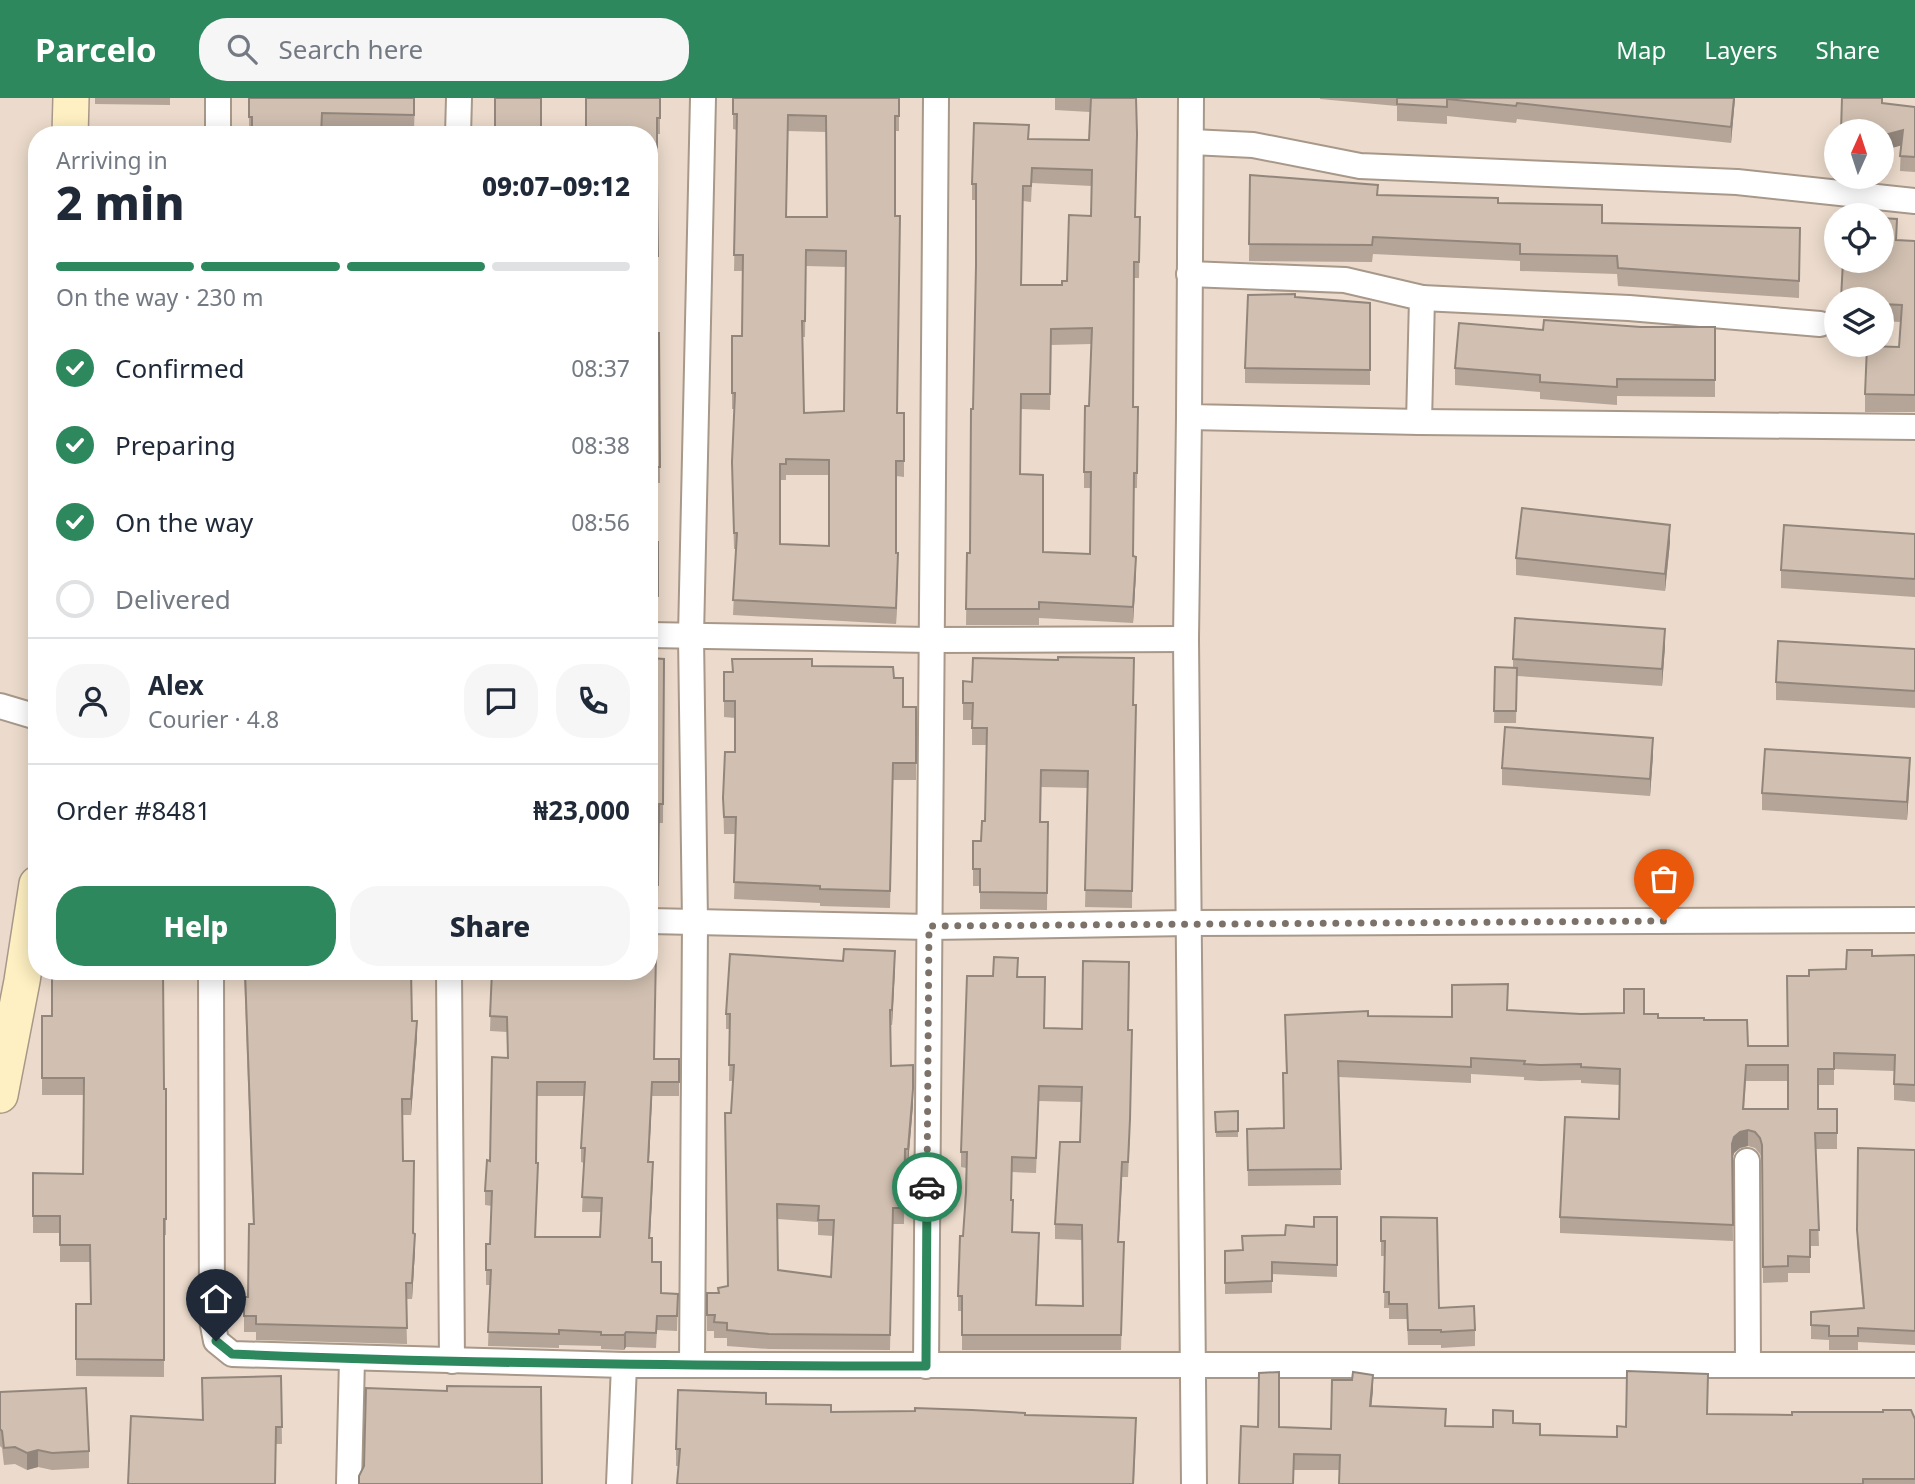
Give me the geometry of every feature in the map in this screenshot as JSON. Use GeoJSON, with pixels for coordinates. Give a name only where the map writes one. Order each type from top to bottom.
{"type":"FeatureCollection","features":[{"type":"Feature","properties":{"kind":"street"},"geometry":{"type":"LineString","coordinates":[[70,126],[71,98]]}},
{"type":"Feature","properties":{"kind":"street"},"geometry":{"type":"LineString","coordinates":[[218,98],[218,126]]}},
{"type":"Feature","properties":{"kind":"street"},"geometry":{"type":"LineString","coordinates":[[458,126],[459,98]]}},
{"type":"Feature","properties":{"kind":"street"},"geometry":{"type":"LineString","coordinates":[[692,1365],[695,922],[691,636],[703,98]]}},
{"type":"Feature","properties":{"kind":"street"},"geometry":{"type":"LineString","coordinates":[[926,1366],[936,98]]}},
{"type":"Feature","properties":{"kind":"street"},"geometry":{"type":"LineString","coordinates":[[1191,98],[1186,639],[1194,1484]]}},
{"type":"Feature","properties":{"kind":"street"},"geometry":{"type":"LineString","coordinates":[[1192,142],[1253,145],[1360,166],[1737,182],[1915,201]]}},
{"type":"Feature","properties":{"kind":"street"},"geometry":{"type":"LineString","coordinates":[[1189,274],[1345,280],[1422,298],[1629,308],[1820,324]]}},
{"type":"Feature","properties":{"kind":"street"},"geometry":{"type":"LineString","coordinates":[[1419,422],[1422,298]]}},
{"type":"Feature","properties":{"kind":"street"},"geometry":{"type":"LineString","coordinates":[[1189,416],[1419,422],[1915,427]]}},
{"type":"Feature","properties":{"kind":"street"},"geometry":{"type":"LineString","coordinates":[[658,635],[930,640],[1186,639]]}},
{"type":"Feature","properties":{"kind":"street"},"geometry":{"type":"LineString","coordinates":[[0,706],[28,714]]}},
{"type":"Feature","properties":{"kind":"street"},"geometry":{"type":"LineString","coordinates":[[658,921],[929,926],[1915,920]]}},
{"type":"Feature","properties":{"kind":"street"},"geometry":{"type":"LineString","coordinates":[[0,1095],[28,942]]}},
{"type":"Feature","properties":{"kind":"street"},"geometry":{"type":"LineString","coordinates":[[211,980],[212,1320],[216,1341],[232,1354],[624,1365],[1915,1365]]}},
{"type":"Feature","properties":{"kind":"street"},"geometry":{"type":"LineString","coordinates":[[449,980],[452,1361]]}},
{"type":"Feature","properties":{"kind":"street"},"geometry":{"type":"LineString","coordinates":[[1748,1161],[1748,1365]]}},
{"type":"Feature","properties":{"kind":"street"},"geometry":{"type":"LineString","coordinates":[[349,1484],[352,1359]]}},
{"type":"Feature","properties":{"kind":"street"},"geometry":{"type":"LineString","coordinates":[[619,1484],[624,1365]]}},
{"type":"Feature","properties":{"kind":"building"},"geometry":{"type":"Polygon","coordinates":[[[249,98],[414,98],[414,115],[322,113],[321,126],[252,126],[252,117],[249,117],[249,98]]]}},
{"type":"Feature","properties":{"kind":"building"},"geometry":{"type":"Polygon","coordinates":[[[495,98],[541,98],[541,126],[495,126],[495,98]]]}},
{"type":"Feature","properties":{"kind":"building"},"geometry":{"type":"Polygon","coordinates":[[[586,98],[660,98],[657,126],[586,126],[586,98]]]}},
{"type":"Feature","properties":{"kind":"building"},"geometry":{"type":"Polygon","coordinates":[[[733,98],[899,98],[899,116],[895,116],[895,216],[900,216],[897,413],[904,413],[904,461],[896,461],[896,608],[733,600],[737,533],[734,533],[732,462],[735,393],[732,393],[732,336],[742,336],[743,255],[734,255],[737,114],[733,114],[733,98]],[[788,115],[786,217],[827,217],[826,116],[788,115]],[[806,250],[805,321],[802,321],[804,413],[844,411],[846,251],[806,250]],[[786,459],[786,464],[780,464],[780,544],[829,546],[829,460],[786,459]]]}},
{"type":"Feature","properties":{"kind":"building"},"geometry":{"type":"Polygon","coordinates":[[[1091,98],[1136,98],[1135,217],[1140,217],[1139,262],[1134,262],[1133,407],[1138,407],[1137,473],[1134,473],[1133,556],[1136,557],[1133,607],[1039,602],[1039,609],[966,609],[967,553],[970,553],[976,266],[976,184],[972,184],[974,123],[1029,125],[1028,139],[1089,140],[1091,98]],[[1032,168],[1031,186],[1023,186],[1021,285],[1062,285],[1062,281],[1067,281],[1069,215],[1091,216],[1092,170],[1032,168]],[[1092,328],[1051,329],[1050,394],[1021,394],[1020,474],[1043,475],[1043,552],[1090,554],[1091,472],[1084,472],[1085,406],[1089,406],[1092,328]]]}},
{"type":"Feature","properties":{"kind":"building"},"geometry":{"type":"Polygon","coordinates":[[[1397,98],[1734,98],[1731,127],[1517,103],[1516,106],[1447,99],[1447,107],[1397,104],[1397,98]]]}},
{"type":"Feature","properties":{"kind":"building"},"geometry":{"type":"Polygon","coordinates":[[[1842,98],[1882,98],[1882,103],[1915,107],[1915,157],[1900,156],[1903,130],[1894,132],[1894,119],[1841,119],[1842,98]]]}},
{"type":"Feature","properties":{"kind":"building"},"geometry":{"type":"Polygon","coordinates":[[[1250,175],[1378,185],[1377,195],[1498,198],[1498,203],[1602,205],[1602,223],[1800,228],[1799,281],[1618,268],[1617,256],[1520,254],[1520,244],[1373,237],[1372,245],[1249,244],[1250,175]]]}},
{"type":"Feature","properties":{"kind":"building"},"geometry":{"type":"Polygon","coordinates":[[[1894,219],[1897,219],[1896,240],[1915,241],[1915,395],[1865,394],[1867,357],[1894,357],[1894,347],[1899,347],[1902,305],[1894,305],[1894,287],[1842,287],[1842,273],[1894,273],[1894,219]]]}},
{"type":"Feature","properties":{"kind":"building"},"geometry":{"type":"Polygon","coordinates":[[[1295,294],[1295,297],[1370,303],[1370,370],[1245,368],[1248,295],[1295,294]]]}},
{"type":"Feature","properties":{"kind":"building"},"geometry":{"type":"Polygon","coordinates":[[[1544,320],[1641,327],[1715,327],[1715,380],[1617,379],[1617,387],[1540,382],[1540,375],[1455,368],[1459,323],[1543,330],[1544,320]]]}},
{"type":"Feature","properties":{"kind":"building"},"geometry":{"type":"Polygon","coordinates":[[[658,333],[659,333],[658,467],[658,333]]]}},
{"type":"Feature","properties":{"kind":"building"},"geometry":{"type":"Polygon","coordinates":[[[1522,508],[1670,525],[1665,574],[1516,558],[1522,508]]]}},
{"type":"Feature","properties":{"kind":"building"},"geometry":{"type":"Polygon","coordinates":[[[1784,525],[1915,534],[1915,579],[1781,570],[1784,525]]]}},
{"type":"Feature","properties":{"kind":"building"},"geometry":{"type":"Polygon","coordinates":[[[1515,618],[1665,629],[1662,669],[1513,659],[1515,618]]]}},
{"type":"Feature","properties":{"kind":"building"},"geometry":{"type":"Polygon","coordinates":[[[1778,641],[1915,649],[1915,691],[1776,682],[1778,641]]]}},
{"type":"Feature","properties":{"kind":"building"},"geometry":{"type":"Polygon","coordinates":[[[1058,657],[1134,658],[1133,705],[1136,705],[1132,891],[1085,890],[1088,771],[1041,770],[1040,822],[1048,822],[1047,893],[980,892],[980,869],[973,869],[973,841],[981,841],[982,821],[985,821],[987,728],[972,728],[973,703],[963,703],[963,681],[972,682],[973,658],[1058,660],[1058,657]]]}},
{"type":"Feature","properties":{"kind":"building"},"geometry":{"type":"Polygon","coordinates":[[[658,659],[664,659],[663,804],[659,804],[658,885],[658,659]]]}},
{"type":"Feature","properties":{"kind":"building"},"geometry":{"type":"Polygon","coordinates":[[[732,659],[812,659],[812,666],[893,667],[894,678],[903,678],[903,707],[916,707],[916,763],[893,763],[890,891],[734,882],[736,817],[724,817],[723,798],[725,752],[735,752],[735,701],[724,701],[724,672],[733,672],[732,659]]]}},
{"type":"Feature","properties":{"kind":"building"},"geometry":{"type":"Polygon","coordinates":[[[1495,667],[1517,668],[1516,711],[1494,711],[1495,667]]]}},
{"type":"Feature","properties":{"kind":"building"},"geometry":{"type":"Polygon","coordinates":[[[1505,727],[1653,738],[1650,779],[1502,768],[1505,727]]]}},
{"type":"Feature","properties":{"kind":"building"},"geometry":{"type":"Polygon","coordinates":[[[1765,749],[1910,758],[1907,802],[1762,793],[1765,749]]]}},
{"type":"Feature","properties":{"kind":"building"},"geometry":{"type":"Polygon","coordinates":[[[844,949],[895,951],[890,1010],[891,1066],[913,1065],[908,1149],[905,1149],[904,1208],[893,1208],[890,1335],[769,1334],[727,1330],[727,1323],[714,1322],[715,1315],[707,1315],[707,1293],[719,1293],[718,1288],[728,1286],[725,1113],[731,1113],[734,1065],[729,1065],[730,1014],[726,1014],[730,954],[843,961],[844,949]],[[777,1204],[778,1270],[831,1277],[834,1220],[818,1220],[819,1206],[777,1204]]]}},
{"type":"Feature","properties":{"kind":"building"},"geometry":{"type":"Polygon","coordinates":[[[1847,950],[1872,950],[1872,956],[1915,955],[1915,1085],[1894,1084],[1895,1055],[1834,1053],[1834,1069],[1818,1069],[1818,1109],[1837,1109],[1837,1133],[1815,1133],[1819,1230],[1810,1230],[1810,1257],[1788,1256],[1788,1266],[1763,1267],[1762,1145],[1755,1132],[1748,1130],[1734,1137],[1732,1144],[1733,1225],[1560,1217],[1565,1117],[1619,1119],[1620,1069],[1581,1067],[1581,1064],[1540,1065],[1524,1064],[1525,1061],[1471,1058],[1471,1067],[1338,1061],[1341,1169],[1248,1170],[1247,1129],[1284,1128],[1283,1073],[1287,1073],[1285,1015],[1368,1011],[1368,1016],[1452,1017],[1452,985],[1508,984],[1507,1010],[1581,1014],[1624,1013],[1624,989],[1644,989],[1644,1014],[1658,1014],[1658,1018],[1747,1020],[1748,1046],[1788,1046],[1787,976],[1809,976],[1809,970],[1846,969],[1847,950]],[[1746,1065],[1743,1109],[1788,1109],[1788,1065],[1746,1065]]]}},
{"type":"Feature","properties":{"kind":"building"},"geometry":{"type":"Polygon","coordinates":[[[994,957],[1018,958],[1017,977],[1045,977],[1044,1028],[1082,1029],[1083,961],[1129,962],[1128,1030],[1132,1030],[1130,1119],[1128,1162],[1122,1162],[1118,1242],[1124,1242],[1121,1335],[962,1335],[962,1296],[958,1296],[960,1236],[963,1236],[966,1193],[967,1152],[961,1152],[967,976],[993,976],[994,957]],[[1039,1086],[1036,1158],[1012,1157],[1012,1232],[1039,1233],[1036,1305],[1083,1306],[1082,1225],[1055,1224],[1060,1142],[1080,1142],[1082,1087],[1039,1086]]]}},
{"type":"Feature","properties":{"kind":"building"},"geometry":{"type":"Polygon","coordinates":[[[52,980],[163,980],[166,1089],[164,1360],[76,1359],[76,1304],[91,1304],[90,1245],[60,1245],[60,1216],[33,1216],[33,1173],[83,1174],[84,1078],[42,1078],[42,1016],[52,1016],[52,980]]]}},
{"type":"Feature","properties":{"kind":"building"},"geometry":{"type":"Polygon","coordinates":[[[245,980],[411,980],[412,1021],[417,1021],[411,1099],[402,1099],[403,1161],[414,1161],[415,1234],[412,1283],[406,1283],[407,1328],[256,1324],[256,1316],[244,1316],[244,1297],[248,1297],[249,1224],[254,1224],[245,980]]]}},
{"type":"Feature","properties":{"kind":"building"},"geometry":{"type":"Polygon","coordinates":[[[492,980],[655,980],[654,1059],[679,1059],[679,1082],[652,1082],[648,1162],[653,1162],[649,1238],[652,1238],[652,1262],[661,1262],[661,1293],[678,1294],[677,1316],[657,1316],[656,1333],[601,1335],[601,1332],[559,1330],[559,1334],[488,1332],[491,1270],[486,1270],[486,1244],[490,1244],[492,1191],[485,1191],[487,1160],[490,1161],[492,1057],[508,1058],[507,1017],[490,1016],[492,980]],[[537,1082],[535,1237],[600,1237],[602,1198],[582,1197],[585,1148],[581,1148],[585,1082],[537,1082]]]}},
{"type":"Feature","properties":{"kind":"building"},"geometry":{"type":"Polygon","coordinates":[[[1238,1111],[1238,1131],[1216,1132],[1215,1112],[1238,1111]]]}},
{"type":"Feature","properties":{"kind":"building"},"geometry":{"type":"Polygon","coordinates":[[[1858,1148],[1915,1150],[1915,1331],[1858,1328],[1858,1336],[1829,1336],[1829,1326],[1811,1325],[1811,1312],[1864,1308],[1857,1230],[1858,1148]]]}},
{"type":"Feature","properties":{"kind":"building"},"geometry":{"type":"Polygon","coordinates":[[[1314,1217],[1337,1217],[1337,1265],[1272,1262],[1272,1281],[1225,1283],[1225,1251],[1243,1250],[1242,1236],[1285,1235],[1286,1225],[1314,1227],[1314,1217]]]}},
{"type":"Feature","properties":{"kind":"building"},"geometry":{"type":"Polygon","coordinates":[[[1381,1217],[1437,1218],[1439,1308],[1474,1306],[1475,1330],[1408,1330],[1407,1304],[1389,1304],[1389,1292],[1384,1292],[1385,1241],[1381,1241],[1381,1217]]]}},
{"type":"Feature","properties":{"kind":"building"},"geometry":{"type":"Polygon","coordinates":[[[1627,1371],[1708,1374],[1707,1414],[1792,1415],[1792,1412],[1911,1410],[1915,1419],[1915,1479],[1863,1479],[1863,1484],[1339,1484],[1340,1455],[1294,1454],[1293,1484],[1239,1484],[1241,1426],[1258,1427],[1259,1373],[1279,1372],[1279,1427],[1331,1429],[1332,1380],[1352,1380],[1353,1372],[1373,1375],[1370,1406],[1446,1409],[1445,1426],[1493,1427],[1493,1410],[1513,1411],[1513,1423],[1540,1424],[1540,1435],[1617,1437],[1617,1426],[1626,1427],[1627,1371]]]}},
{"type":"Feature","properties":{"kind":"building"},"geometry":{"type":"Polygon","coordinates":[[[281,1376],[282,1427],[276,1427],[275,1484],[128,1484],[131,1416],[203,1420],[202,1378],[281,1376]]]}},
{"type":"Feature","properties":{"kind":"building"},"geometry":{"type":"Polygon","coordinates":[[[447,1386],[541,1387],[542,1484],[359,1484],[359,1476],[364,1466],[366,1388],[447,1391],[447,1386]]]}},
{"type":"Feature","properties":{"kind":"building"},"geometry":{"type":"Polygon","coordinates":[[[86,1388],[89,1451],[52,1453],[38,1450],[27,1453],[15,1447],[4,1448],[0,1429],[0,1392],[86,1388]]]}},
{"type":"Feature","properties":{"kind":"building"},"geometry":{"type":"Polygon","coordinates":[[[678,1390],[766,1393],[766,1404],[831,1405],[831,1412],[915,1411],[915,1408],[1136,1418],[1133,1484],[677,1484],[680,1449],[676,1449],[678,1390]]]}},
{"type":"Feature","properties":{"kind":"way so far"},"geometry":{"type":"LineString","coordinates":[[927,1187],[929,926],[1664,921]]}},
{"type":"Feature","properties":{"kind":"route"},"geometry":{"type":"LineString","coordinates":[[216,1341],[232,1354],[352,1359],[624,1365],[926,1366],[927,1187]]}}]}
